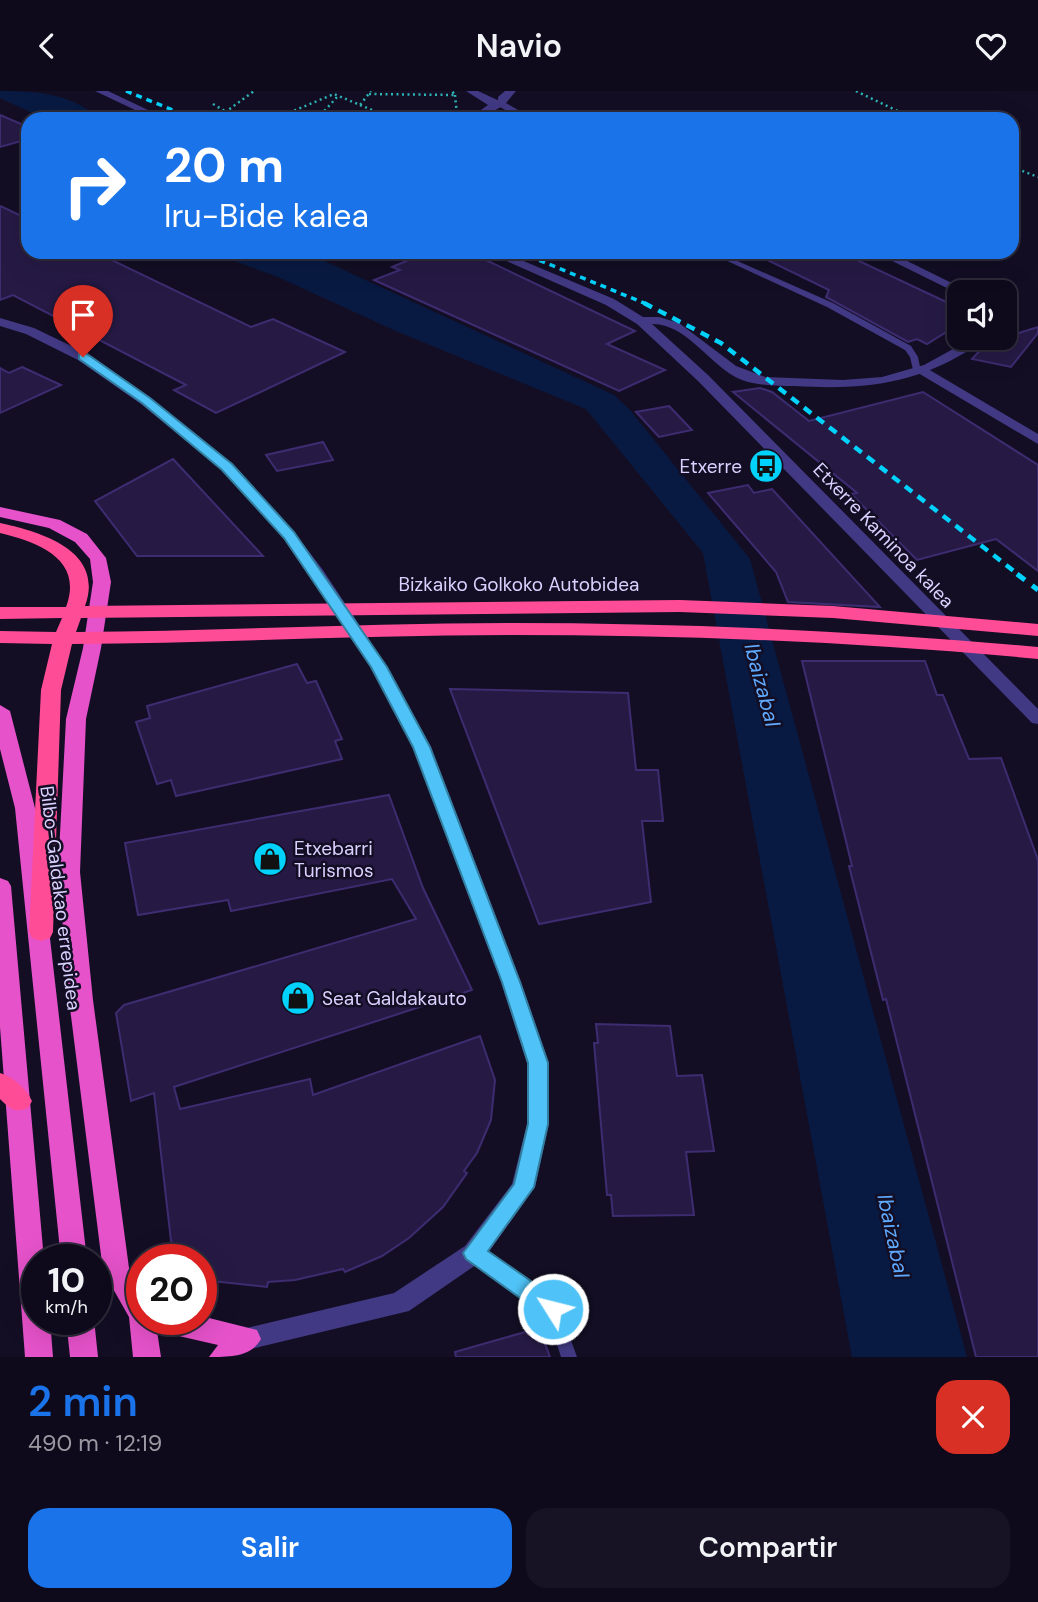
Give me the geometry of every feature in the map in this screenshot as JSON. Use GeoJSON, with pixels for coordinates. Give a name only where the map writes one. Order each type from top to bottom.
{"type":"FeatureCollection","features":[{"type":"Feature","properties":{"kind":"highway"},"geometry":{"type":"LineString","coordinates":[[0,512],[54,524],[81,538],[98,558],[102,582],[92,648],[76,719],[69,872],[81,1000],[116,1271],[126,1287]]}},
{"type":"Feature","properties":{"kind":"highway"},"geometry":{"type":"LineString","coordinates":[[0,528],[36,537],[58,549],[76,569],[82,589],[60,649],[51,690],[41,932]]}},
{"type":"Feature","properties":{"kind":"highway","name":"Bizkaiko Golkoko Autobidea"},"geometry":{"type":"LineString","coordinates":[[0,613],[693,606],[833,613],[1038,630]]}},
{"type":"Feature","properties":{"kind":"highway"},"geometry":{"type":"LineString","coordinates":[[0,637],[507,629],[679,630],[832,637],[1038,653]]}},
{"type":"Feature","properties":{"kind":"highway","name":"Bilbo-Galdakao errepidea"},"geometry":{"type":"LineString","coordinates":[[0,711],[25,808],[41,932],[72,1244]]}},
{"type":"Feature","properties":{"kind":"highway"},"geometry":{"type":"LineString","coordinates":[[0,886],[9,1092],[39,1357]]}},
{"type":"Feature","properties":{"kind":"highway"},"geometry":{"type":"LineString","coordinates":[[217,1332],[247,1339]]}},
{"type":"Feature","properties":{"kind":"highway"},"geometry":{"type":"LineString","coordinates":[[82,1335],[84,1357]]}},
{"type":"Feature","properties":{"kind":"highway"},"geometry":{"type":"LineString","coordinates":[[146,1335],[147,1357]]}},
{"type":"Feature","properties":{"kind":"highway"},"geometry":{"type":"LineString","coordinates":[[223,1357],[247,1339]]}},
{"type":"Feature","properties":{"kind":"street"},"geometry":{"type":"LineString","coordinates":[[100,91],[146,112]]}},
{"type":"Feature","properties":{"kind":"street"},"geometry":{"type":"LineString","coordinates":[[471,91],[514,112]]}},
{"type":"Feature","properties":{"kind":"street"},"geometry":{"type":"LineString","coordinates":[[486,112],[498,105],[511,91]]}},
{"type":"Feature","properties":{"kind":"street"},"geometry":{"type":"LineString","coordinates":[[509,259],[610,302],[641,321],[657,319],[674,325],[734,373],[751,380],[865,384],[920,371],[959,350]]}},
{"type":"Feature","properties":{"kind":"street"},"geometry":{"type":"LineString","coordinates":[[895,259],[947,284]]}},
{"type":"Feature","properties":{"kind":"street","name":"Etxerre Kaminoa kalea"},"geometry":{"type":"LineString","coordinates":[[641,321],[703,378],[1038,719]]}},
{"type":"Feature","properties":{"kind":"street"},"geometry":{"type":"LineString","coordinates":[[0,322],[30,331],[83,357],[146,401],[227,467],[289,535],[317,573],[379,667],[422,747],[511,982],[538,1063],[538,1124],[523,1187],[474,1253],[400,1303],[247,1339]]}},
{"type":"Feature","properties":{"kind":"street"},"geometry":{"type":"LineString","coordinates":[[920,371],[1038,440]]}},
{"type":"Feature","properties":{"kind":"lane"},"geometry":{"type":"LineString","coordinates":[[727,259],[830,305],[908,348],[920,371]]}},
{"type":"Feature","properties":{"kind":"lane"},"geometry":{"type":"LineString","coordinates":[[474,1253],[553,1309],[569,1357]]}},
{"type":"Feature","properties":{"kind":"path"},"geometry":{"type":"LineString","coordinates":[[225,112],[254,91]]}},
{"type":"Feature","properties":{"kind":"path"},"geometry":{"type":"LineString","coordinates":[[360,105],[370,93],[405,97],[455,96],[452,91]]}},
{"type":"Feature","properties":{"kind":"path"},"geometry":{"type":"LineString","coordinates":[[856,91],[899,112]]}},
{"type":"Feature","properties":{"kind":"path"},"geometry":{"type":"LineString","coordinates":[[291,112],[334,94],[377,112]]}},
{"type":"Feature","properties":{"kind":"path"},"geometry":{"type":"LineString","coordinates":[[323,112],[338,96]]}},
{"type":"Feature","properties":{"kind":"path"},"geometry":{"type":"LineString","coordinates":[[213,104],[226,112]]}},
{"type":"Feature","properties":{"kind":"path"},"geometry":{"type":"LineString","coordinates":[[1019,170],[1038,177]]}},
{"type":"Feature","properties":{"kind":"water"},"geometry":{"type":"Polygon","coordinates":[[[0,91],[39,93],[65,99],[91,112],[30,112],[0,98],[0,91]]]}},
{"type":"Feature","properties":{"kind":"water","name":"Ibaizabal"},"geometry":{"type":"Polygon","coordinates":[[[230,259],[320,259],[614,395],[630,410],[750,559],[967,1357],[852,1357],[703,553],[586,409],[398,332],[280,278],[230,259]]]}},
{"type":"Feature","properties":{"kind":"building"},"geometry":{"type":"Polygon","coordinates":[[[0,115],[21,124],[21,141],[0,147],[0,115]]]}},
{"type":"Feature","properties":{"kind":"building"},"geometry":{"type":"Polygon","coordinates":[[[0,206],[21,216],[21,259],[110,259],[251,327],[273,319],[345,352],[216,413],[174,390],[186,385],[13,295],[0,300],[0,206]]]}},
{"type":"Feature","properties":{"kind":"building"},"geometry":{"type":"Polygon","coordinates":[[[411,259],[484,259],[635,331],[607,344],[665,370],[619,391],[374,280],[400,270],[392,267],[411,259]]]}},
{"type":"Feature","properties":{"kind":"building"},"geometry":{"type":"Polygon","coordinates":[[[765,259],[855,259],[947,302],[947,332],[927,344],[917,339],[908,342],[826,297],[829,290],[765,259]]]}},
{"type":"Feature","properties":{"kind":"building"},"geometry":{"type":"Polygon","coordinates":[[[1038,327],[1038,333],[1011,367],[972,359],[980,350],[1017,350],[1017,334],[1038,327]]]}},
{"type":"Feature","properties":{"kind":"building"},"geometry":{"type":"Polygon","coordinates":[[[22,367],[61,385],[0,413],[0,368],[9,373],[22,367]]]}},
{"type":"Feature","properties":{"kind":"building"},"geometry":{"type":"Polygon","coordinates":[[[760,388],[772,392],[809,421],[923,392],[1038,465],[1038,571],[996,539],[917,560],[851,494],[857,493],[733,392],[760,388]]]}},
{"type":"Feature","properties":{"kind":"building"},"geometry":{"type":"Polygon","coordinates":[[[669,406],[692,430],[659,437],[636,412],[669,406]]]}},
{"type":"Feature","properties":{"kind":"building"},"geometry":{"type":"Polygon","coordinates":[[[323,442],[333,460],[277,471],[266,455],[323,442]]]}},
{"type":"Feature","properties":{"kind":"building"},"geometry":{"type":"Polygon","coordinates":[[[173,459],[263,556],[137,556],[95,501],[173,459]]]}},
{"type":"Feature","properties":{"kind":"building"},"geometry":{"type":"Polygon","coordinates":[[[748,485],[754,493],[772,489],[880,607],[788,602],[776,572],[708,493],[748,485]]]}},
{"type":"Feature","properties":{"kind":"building"},"geometry":{"type":"Polygon","coordinates":[[[802,661],[925,661],[937,695],[943,695],[969,759],[1001,758],[1038,860],[1038,1357],[976,1357],[886,999],[883,1000],[849,866],[852,866],[802,661]]]}},
{"type":"Feature","properties":{"kind":"building"},"geometry":{"type":"Polygon","coordinates":[[[297,664],[307,683],[316,681],[342,739],[335,741],[342,759],[176,796],[171,780],[157,784],[136,722],[150,718],[147,706],[297,664]]]}},
{"type":"Feature","properties":{"kind":"building"},"geometry":{"type":"Polygon","coordinates":[[[450,689],[628,693],[636,770],[658,770],[663,821],[642,821],[651,902],[539,924],[450,689]]]}},
{"type":"Feature","properties":{"kind":"building"},"geometry":{"type":"Polygon","coordinates":[[[389,795],[423,888],[472,990],[174,1087],[180,1109],[310,1079],[313,1095],[480,1036],[495,1080],[491,1120],[477,1153],[464,1171],[467,1173],[443,1207],[409,1238],[382,1256],[345,1272],[343,1269],[295,1280],[268,1282],[267,1287],[217,1282],[217,1244],[173,1244],[171,1241],[154,1093],[131,1101],[116,1013],[124,1005],[416,919],[392,879],[231,911],[228,900],[138,915],[125,843],[389,795]]]}},
{"type":"Feature","properties":{"kind":"building"},"geometry":{"type":"Polygon","coordinates":[[[596,1024],[670,1026],[677,1076],[702,1075],[714,1151],[686,1152],[694,1215],[613,1216],[611,1195],[607,1195],[594,1043],[598,1043],[596,1024]]]}},
{"type":"Feature","properties":{"kind":"building"},"geometry":{"type":"Polygon","coordinates":[[[539,1328],[550,1357],[456,1357],[455,1352],[539,1328]]]}},
{"type":"Feature","properties":{"kind":"railway"},"geometry":{"type":"LineString","coordinates":[[126,91],[178,112]]}},
{"type":"Feature","properties":{"kind":"railway"},"geometry":{"type":"LineString","coordinates":[[536,259],[649,305]]}},
{"type":"Feature","properties":{"kind":"railway"},"geometry":{"type":"LineString","coordinates":[[644,303],[721,343],[1019,575]]}},
{"type":"Feature","properties":{"kind":"railway"},"geometry":{"type":"LineString","coordinates":[[1017,574],[1038,590]]}},
{"type":"Feature","properties":{"kind":"place","name":"Etxerre"},"geometry":{"type":"Point","coordinates":[766,466]}},
{"type":"Feature","properties":{"kind":"place","name":"Etxebarri Turismos"},"geometry":{"type":"Point","coordinates":[270,859]}},
{"type":"Feature","properties":{"kind":"place","name":"Seat Galdakauto"},"geometry":{"type":"Point","coordinates":[298,998]}},
{"type":"Feature","properties":{"kind":"route"},"geometry":{"type":"LineString","coordinates":[[83,357],[146,401],[227,467],[289,535],[379,667],[422,747],[511,982],[538,1063],[538,1124],[523,1187],[474,1253],[553,1309]]}}]}
